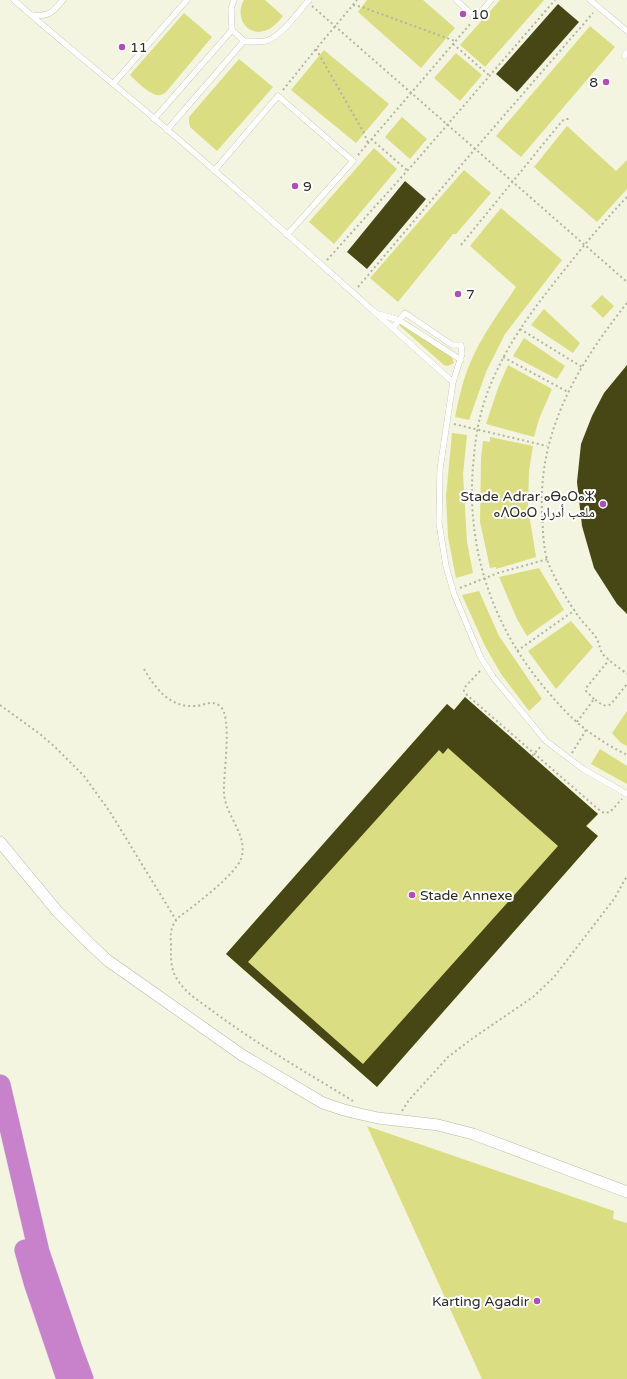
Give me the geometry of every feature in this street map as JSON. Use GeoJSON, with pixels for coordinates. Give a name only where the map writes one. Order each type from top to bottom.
{"type":"FeatureCollection","features":[{"type":"Feature","properties":{"kind":"highway"},"geometry":{"type":"LineString","coordinates":[[0,1085],[39,1252],[73,1352],[84,1379]]}},
{"type":"Feature","properties":{"kind":"highway"},"geometry":{"type":"LineString","coordinates":[[0,1149],[26,1257],[67,1379]]}},
{"type":"Feature","properties":{"kind":"street"},"geometry":{"type":"LineString","coordinates":[[0,842],[57,911],[93,947],[126,974],[242,1055],[323,1103],[360,1114],[438,1125],[473,1134],[627,1192]]}},
{"type":"Feature","properties":{"kind":"lane"},"geometry":{"type":"LineString","coordinates":[[14,0],[167,130],[354,293],[453,382]]}},
{"type":"Feature","properties":{"kind":"lane"},"geometry":{"type":"LineString","coordinates":[[30,14],[46,15],[52,12],[63,0]]}},
{"type":"Feature","properties":{"kind":"lane"},"geometry":{"type":"LineString","coordinates":[[113,84],[187,0]]}},
{"type":"Feature","properties":{"kind":"lane"},"geometry":{"type":"LineString","coordinates":[[154,119],[232,30],[231,9],[234,0]]}},
{"type":"Feature","properties":{"kind":"lane"},"geometry":{"type":"LineString","coordinates":[[456,0],[476,18],[491,0]]}},
{"type":"Feature","properties":{"kind":"lane"},"geometry":{"type":"LineString","coordinates":[[590,0],[625,30],[627,35]]}},
{"type":"Feature","properties":{"kind":"lane"},"geometry":{"type":"LineString","coordinates":[[232,30],[244,41],[266,41],[282,31],[308,1]]}},
{"type":"Feature","properties":{"kind":"lane"},"geometry":{"type":"LineString","coordinates":[[167,130],[244,41]]}},
{"type":"Feature","properties":{"kind":"lane"},"geometry":{"type":"LineString","coordinates":[[214,171],[278,96],[353,161],[287,235]]}},
{"type":"Feature","properties":{"kind":"lane"},"geometry":{"type":"LineString","coordinates":[[376,313],[399,320],[461,360]]}},
{"type":"Feature","properties":{"kind":"lane"},"geometry":{"type":"LineString","coordinates":[[393,328],[405,313],[452,345],[461,345],[461,360],[453,382],[440,469],[439,523],[446,566],[453,590],[468,629],[485,665],[492,677],[512,702],[546,741],[583,769],[627,794]]}},
{"type":"Feature","properties":{"kind":"path"},"geometry":{"type":"LineString","coordinates":[[278,96],[357,0]]}},
{"type":"Feature","properties":{"kind":"path"},"geometry":{"type":"LineString","coordinates":[[322,266],[408,171],[555,0]]}},
{"type":"Feature","properties":{"kind":"path"},"geometry":{"type":"LineString","coordinates":[[308,1],[627,282]]}},
{"type":"Feature","properties":{"kind":"path"},"geometry":{"type":"LineString","coordinates":[[353,5],[455,41]]}},
{"type":"Feature","properties":{"kind":"path"},"geometry":{"type":"LineString","coordinates":[[354,293],[475,149],[598,7]]}},
{"type":"Feature","properties":{"kind":"path"},"geometry":{"type":"LineString","coordinates":[[353,161],[476,18]]}},
{"type":"Feature","properties":{"kind":"path"},"geometry":{"type":"LineString","coordinates":[[453,44],[490,76]]}},
{"type":"Feature","properties":{"kind":"path"},"geometry":{"type":"LineString","coordinates":[[316,49],[364,133],[368,143]]}},
{"type":"Feature","properties":{"kind":"path"},"geometry":{"type":"LineString","coordinates":[[461,245],[562,121],[565,119],[570,119]]}},
{"type":"Feature","properties":{"kind":"path"},"geometry":{"type":"LineString","coordinates":[[371,139],[408,171]]}},
{"type":"Feature","properties":{"kind":"path"},"geometry":{"type":"LineString","coordinates":[[627,197],[584,245],[536,306],[510,343],[492,380],[480,414],[471,479],[473,520],[477,549],[490,595],[508,636],[532,674],[563,709],[586,730],[601,741],[627,755]]}},
{"type":"Feature","properties":{"kind":"path"},"geometry":{"type":"LineString","coordinates":[[627,303],[594,347],[568,392],[555,422],[548,446],[543,473],[542,504],[542,525],[549,564],[563,593],[580,618],[596,637],[602,652],[627,674]]}},
{"type":"Feature","properties":{"kind":"path"},"geometry":{"type":"LineString","coordinates":[[520,329],[582,367]]}},
{"type":"Feature","properties":{"kind":"path"},"geometry":{"type":"LineString","coordinates":[[503,357],[568,392]]}},
{"type":"Feature","properties":{"kind":"path"},"geometry":{"type":"LineString","coordinates":[[447,422],[548,446]]}},
{"type":"Feature","properties":{"kind":"path"},"geometry":{"type":"LineString","coordinates":[[453,590],[484,578],[548,559]]}},
{"type":"Feature","properties":{"kind":"path"},"geometry":{"type":"LineString","coordinates":[[517,651],[575,610]]}},
{"type":"Feature","properties":{"kind":"path"},"geometry":{"type":"LineString","coordinates":[[609,659],[586,688],[587,693],[605,706],[608,706],[627,684]]}},
{"type":"Feature","properties":{"kind":"path"},"geometry":{"type":"LineString","coordinates":[[485,665],[465,686],[464,691],[533,755],[604,813],[610,812],[627,794]]}},
{"type":"Feature","properties":{"kind":"path"},"geometry":{"type":"LineString","coordinates":[[144,669],[156,686],[168,699],[174,703],[195,706],[210,702],[220,706],[225,712],[227,725],[224,787],[225,799],[243,847],[240,860],[230,875],[176,920],[172,927],[170,936],[171,968],[179,983],[193,996],[248,1037],[358,1104]]}},
{"type":"Feature","properties":{"kind":"path"},"geometry":{"type":"LineString","coordinates":[[577,722],[594,699]]}},
{"type":"Feature","properties":{"kind":"path"},"geometry":{"type":"LineString","coordinates":[[0,705],[56,747],[84,776],[110,812],[176,920]]}},
{"type":"Feature","properties":{"kind":"path"},"geometry":{"type":"LineString","coordinates":[[569,758],[586,730]]}},
{"type":"Feature","properties":{"kind":"path"},"geometry":{"type":"LineString","coordinates":[[397,1120],[409,1100],[448,1057],[472,1038],[533,997],[554,977],[614,899],[627,876]]}},
{"type":"Feature","properties":{"kind":"green space"},"geometry":{"type":"Polygon","coordinates":[[[244,0],[265,0],[283,16],[270,29],[260,32],[248,29],[244,24],[241,13],[241,6],[244,0]]]}},
{"type":"Feature","properties":{"kind":"green space"},"geometry":{"type":"Polygon","coordinates":[[[367,0],[423,0],[455,28],[421,68],[358,12],[367,0]]]}},
{"type":"Feature","properties":{"kind":"green space"},"geometry":{"type":"Polygon","coordinates":[[[500,0],[544,0],[485,67],[460,45],[500,0]]]}},
{"type":"Feature","properties":{"kind":"green space"},"geometry":{"type":"Polygon","coordinates":[[[184,13],[212,37],[166,92],[161,95],[153,94],[130,75],[184,13]]]}},
{"type":"Feature","properties":{"kind":"green space"},"geometry":{"type":"Polygon","coordinates":[[[590,26],[615,47],[521,157],[496,136],[590,26]]]}},
{"type":"Feature","properties":{"kind":"green space"},"geometry":{"type":"Polygon","coordinates":[[[324,50],[389,104],[356,143],[291,90],[324,50]]]}},
{"type":"Feature","properties":{"kind":"green space"},"geometry":{"type":"Polygon","coordinates":[[[456,53],[482,75],[460,101],[434,78],[456,53]]]}},
{"type":"Feature","properties":{"kind":"green space"},"geometry":{"type":"Polygon","coordinates":[[[239,59],[273,87],[217,151],[190,127],[189,117],[239,59]]]}},
{"type":"Feature","properties":{"kind":"green space"},"geometry":{"type":"Polygon","coordinates":[[[402,117],[427,139],[410,159],[385,137],[402,117]]]}},
{"type":"Feature","properties":{"kind":"green space"},"geometry":{"type":"Polygon","coordinates":[[[567,126],[616,171],[627,160],[627,189],[597,222],[534,167],[567,126]]]}},
{"type":"Feature","properties":{"kind":"green space"},"geometry":{"type":"Polygon","coordinates":[[[374,148],[397,169],[334,244],[309,222],[374,148]]]}},
{"type":"Feature","properties":{"kind":"green space"},"geometry":{"type":"Polygon","coordinates":[[[464,170],[491,193],[456,234],[453,234],[398,302],[370,278],[464,170]]]}},
{"type":"Feature","properties":{"kind":"green space"},"geometry":{"type":"Polygon","coordinates":[[[501,208],[562,260],[505,334],[486,372],[469,420],[455,417],[466,375],[480,342],[516,287],[470,246],[501,208]]]}},
{"type":"Feature","properties":{"kind":"green space"},"geometry":{"type":"Polygon","coordinates":[[[602,295],[614,306],[603,318],[591,306],[602,295]]]}},
{"type":"Feature","properties":{"kind":"green space"},"geometry":{"type":"Polygon","coordinates":[[[544,309],[580,343],[573,353],[531,325],[544,309]]]}},
{"type":"Feature","properties":{"kind":"green space"},"geometry":{"type":"Polygon","coordinates":[[[400,324],[452,357],[454,363],[448,366],[444,365],[400,326],[400,324]]]}},
{"type":"Feature","properties":{"kind":"green space"},"geometry":{"type":"Polygon","coordinates":[[[524,338],[565,366],[557,379],[513,356],[524,338]]]}},
{"type":"Feature","properties":{"kind":"green space"},"geometry":{"type":"Polygon","coordinates":[[[508,365],[552,389],[539,419],[534,437],[486,424],[498,388],[508,365]]]}},
{"type":"Feature","properties":{"kind":"green space"},"geometry":{"type":"Polygon","coordinates":[[[452,433],[467,435],[463,474],[467,542],[473,573],[456,578],[448,537],[446,496],[452,433]]]}},
{"type":"Feature","properties":{"kind":"green space"},"geometry":{"type":"Polygon","coordinates":[[[490,437],[533,446],[529,471],[528,507],[536,557],[496,569],[496,567],[490,568],[480,522],[481,458],[483,441],[490,442],[490,437]]]}},
{"type":"Feature","properties":{"kind":"green space"},"geometry":{"type":"Polygon","coordinates":[[[539,568],[564,610],[527,636],[517,619],[499,577],[539,568]]]}},
{"type":"Feature","properties":{"kind":"green space"},"geometry":{"type":"Polygon","coordinates":[[[479,591],[499,636],[542,699],[529,711],[501,674],[485,646],[462,595],[479,591]]]}},
{"type":"Feature","properties":{"kind":"green space"},"geometry":{"type":"Polygon","coordinates":[[[571,621],[593,647],[556,689],[528,651],[571,621]]]}},
{"type":"Feature","properties":{"kind":"green space","name":"Stade Annexe"},"geometry":{"type":"Polygon","coordinates":[[[465,697],[598,814],[587,826],[598,836],[377,1087],[226,954],[447,704],[454,710],[465,697]]]}},
{"type":"Feature","properties":{"kind":"green space"},"geometry":{"type":"Polygon","coordinates":[[[627,711],[627,746],[621,743],[612,733],[627,711]]]}},
{"type":"Feature","properties":{"kind":"green space"},"geometry":{"type":"Polygon","coordinates":[[[600,749],[627,766],[627,784],[591,764],[600,749]]]}},
{"type":"Feature","properties":{"kind":"green space","name":"Karting Agadir"},"geometry":{"type":"Polygon","coordinates":[[[367,1126],[614,1211],[613,1219],[627,1223],[627,1379],[482,1379],[367,1126]]]}},
{"type":"Feature","properties":{"kind":"building"},"geometry":{"type":"Polygon","coordinates":[[[558,4],[579,22],[517,92],[496,74],[558,4]]]}},
{"type":"Feature","properties":{"kind":"building"},"geometry":{"type":"Polygon","coordinates":[[[405,181],[426,199],[367,269],[347,252],[405,181]]]}},
{"type":"Feature","properties":{"kind":"building","name":"Stade Adrar ⴰⴱⴰⵔⴰⵣ ⴰⴷⵔⴰⵔ ملعب أدرار"},"geometry":{"type":"Polygon","coordinates":[[[627,365],[627,614],[617,604],[594,568],[582,526],[577,482],[581,444],[592,416],[604,393],[627,365]]]}},
{"type":"Feature","properties":{"kind":"building"},"geometry":{"type":"Polygon","coordinates":[[[465,697],[598,814],[586,826],[598,836],[377,1087],[226,954],[447,704],[454,710],[465,697]],[[448,748],[443,754],[439,750],[248,962],[363,1064],[558,846],[448,748]]]}},
{"type":"Feature","properties":{"kind":"place","name":"10"},"geometry":{"type":"Point","coordinates":[463,14]}},
{"type":"Feature","properties":{"kind":"place","name":"11"},"geometry":{"type":"Point","coordinates":[122,47]}},
{"type":"Feature","properties":{"kind":"place","name":"8"},"geometry":{"type":"Point","coordinates":[606,82]}},
{"type":"Feature","properties":{"kind":"place","name":"9"},"geometry":{"type":"Point","coordinates":[295,186]}},
{"type":"Feature","properties":{"kind":"place","name":"7"},"geometry":{"type":"Point","coordinates":[458,294]}},
{"type":"Feature","properties":{"kind":"place","name":"Stade Adrar ⴰⴱⴰⵔⴰⵣ ⴰⴷⵔⴰⵔ ملعب أدرار"},"geometry":{"type":"Point","coordinates":[603,504]}},
{"type":"Feature","properties":{"kind":"place","name":"Stade Annexe"},"geometry":{"type":"Point","coordinates":[412,895]}},
{"type":"Feature","properties":{"kind":"place","name":"Karting Agadir"},"geometry":{"type":"Point","coordinates":[537,1301]}}]}
